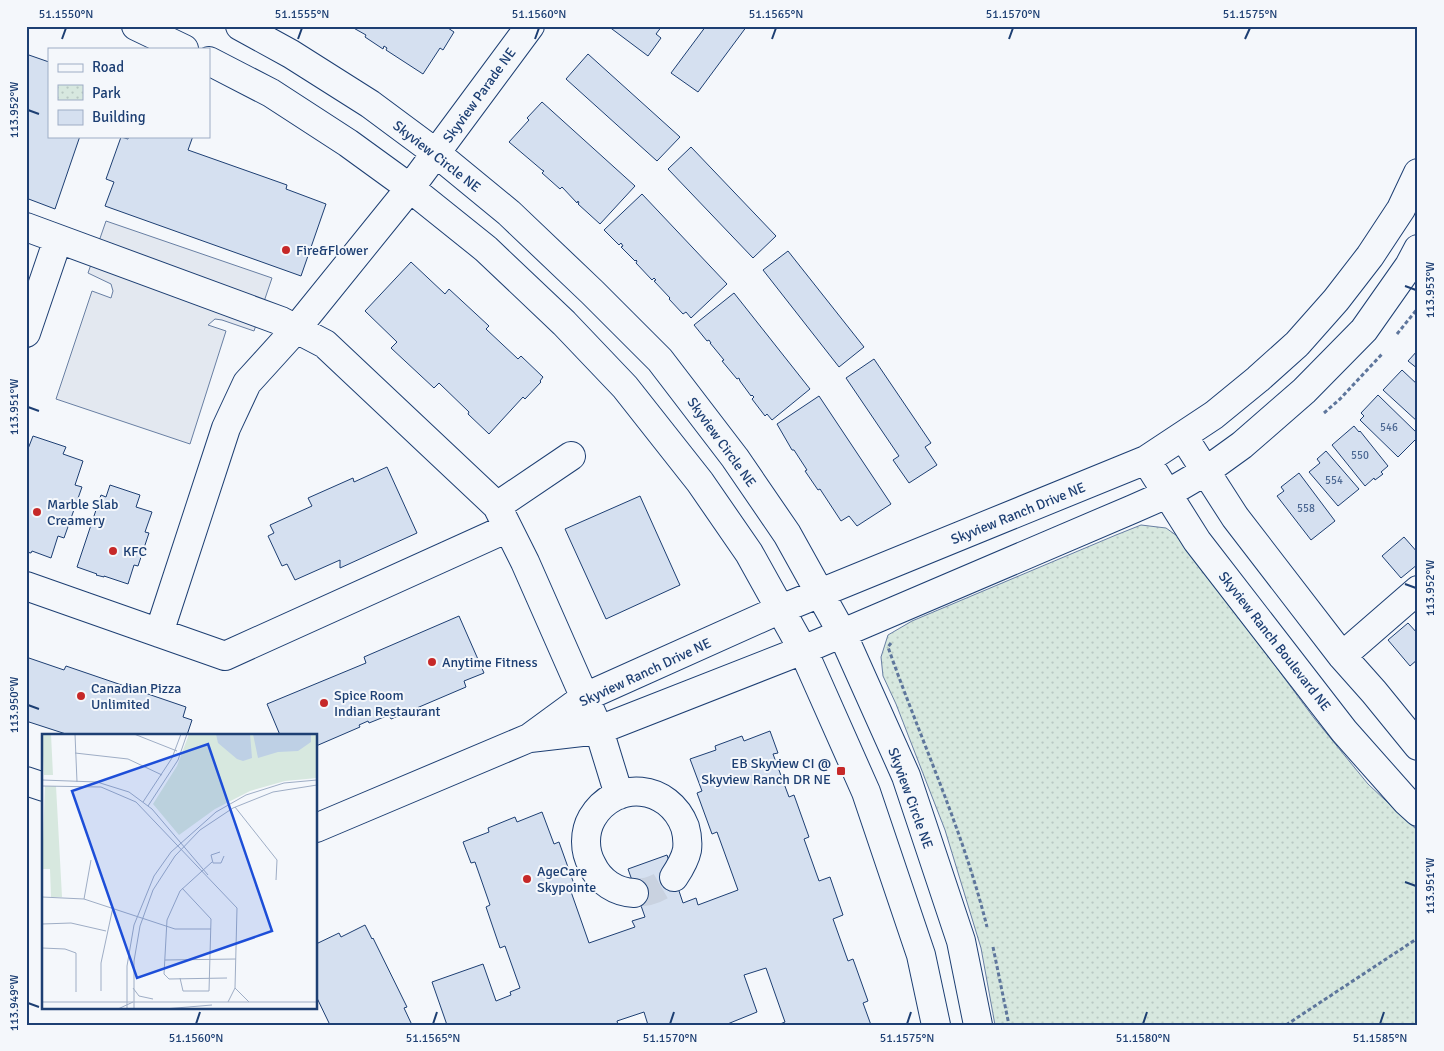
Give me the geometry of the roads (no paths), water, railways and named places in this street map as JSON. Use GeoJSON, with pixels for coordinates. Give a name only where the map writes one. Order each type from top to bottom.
{"type":"FeatureCollection","features":[{"type":"Feature","properties":{"kind":"street"},"geometry":{"type":"LineString","coordinates":[[136,26],[182,48]]}},
{"type":"Feature","properties":{"kind":"street","name":"Skyview Circle NE"},"geometry":{"type":"LineString","coordinates":[[240,26],[291,54],[370,104],[436,154],[509,214],[592,292],[660,360],[735,458],[787,534],[842,633],[906,776],[961,942],[978,1025]]}},
{"type":"Feature","properties":{"kind":"street","name":"Skyview Parade NE"},"geometry":{"type":"LineString","coordinates":[[159,633],[226,428],[247,384],[296,329],[410,188],[530,26]]}},
{"type":"Feature","properties":{"kind":"street"},"geometry":{"type":"LineString","coordinates":[[210,62],[271,93],[348,143],[410,188],[486,249],[564,323],[626,388],[700,482],[748,553],[803,650],[866,792],[921,955],[936,1025]]}},
{"type":"Feature","properties":{"kind":"street","name":"Skyview Ranch Drive NE"},"geometry":{"type":"LineString","coordinates":[[318,827],[529,738],[585,697],[781,609],[1146,460],[1214,415],[1297,344],[1336,300],[1370,256],[1401,209],[1418,173]]}},
{"type":"Feature","properties":{"kind":"street"},"geometry":{"type":"LineString","coordinates":[[26,227],[281,321],[325,344],[503,517],[526,562],[599,730],[618,796]]}},
{"type":"Feature","properties":{"kind":"street"},"geometry":{"type":"LineString","coordinates":[[26,333],[58,239]]}},
{"type":"Feature","properties":{"kind":"street","name":"Skyview Ranch Drive NE"},"geometry":{"type":"LineString","coordinates":[[529,738],[599,730],[803,650],[1167,494],[1206,471],[1242,445],[1304,391],[1364,330],[1418,249]]}},
{"type":"Feature","properties":{"kind":"street"},"geometry":{"type":"LineString","coordinates":[[1183,436],[1235,517],[1342,656],[1418,746]]}},
{"type":"Feature","properties":{"kind":"street"},"geometry":{"type":"LineString","coordinates":[[26,586],[225,656],[503,517],[572,456]]}},
{"type":"Feature","properties":{"kind":"street","name":"Skyview Ranch Boulevard NE"},"geometry":{"type":"LineString","coordinates":[[1146,460],[1197,541],[1344,731],[1418,812]]}},
{"type":"Feature","properties":{"kind":"street"},"geometry":{"type":"LineString","coordinates":[[1342,656],[1418,590]]}},
{"type":"Feature","properties":{"kind":"street"},"geometry":{"type":"LineString","coordinates":[[26,780],[42,786]]}},
{"type":"Feature","properties":{"kind":"street"},"geometry":{"type":"LineString","coordinates":[[634,893],[609,886],[596,874],[588,859],[586,841],[589,824],[598,809],[612,798],[628,792],[644,792],[659,796],[672,806],[681,818],[687,833],[687,849],[683,864],[674,877]]}},
{"type":"Feature","properties":{"kind":"tunnel"},"geometry":{"type":"LineString","coordinates":[[634,893],[656,889],[674,877]]}},
{"type":"Feature","properties":{"kind":"place","name":"Fire&Flower"},"geometry":{"type":"Point","coordinates":[286,250]}},
{"type":"Feature","properties":{"kind":"place","name":"Marble Slab Creamery"},"geometry":{"type":"Point","coordinates":[37,512]}},
{"type":"Feature","properties":{"kind":"place","name":"KFC"},"geometry":{"type":"Point","coordinates":[113,551]}},
{"type":"Feature","properties":{"kind":"place","name":"Anytime Fitness"},"geometry":{"type":"Point","coordinates":[432,662]}},
{"type":"Feature","properties":{"kind":"place","name":"Canadian Pizza Unlimited"},"geometry":{"type":"Point","coordinates":[81,696]}},
{"type":"Feature","properties":{"kind":"place","name":"Spice Room Indian Restaurant"},"geometry":{"type":"Point","coordinates":[324,703]}},
{"type":"Feature","properties":{"kind":"place","name":"EB Skyview CI @ Skyview Ranch DR NE"},"geometry":{"type":"Point","coordinates":[841,771]}},
{"type":"Feature","properties":{"kind":"place","name":"AgeCare Skypointe"},"geometry":{"type":"Point","coordinates":[527,879]}}]}
